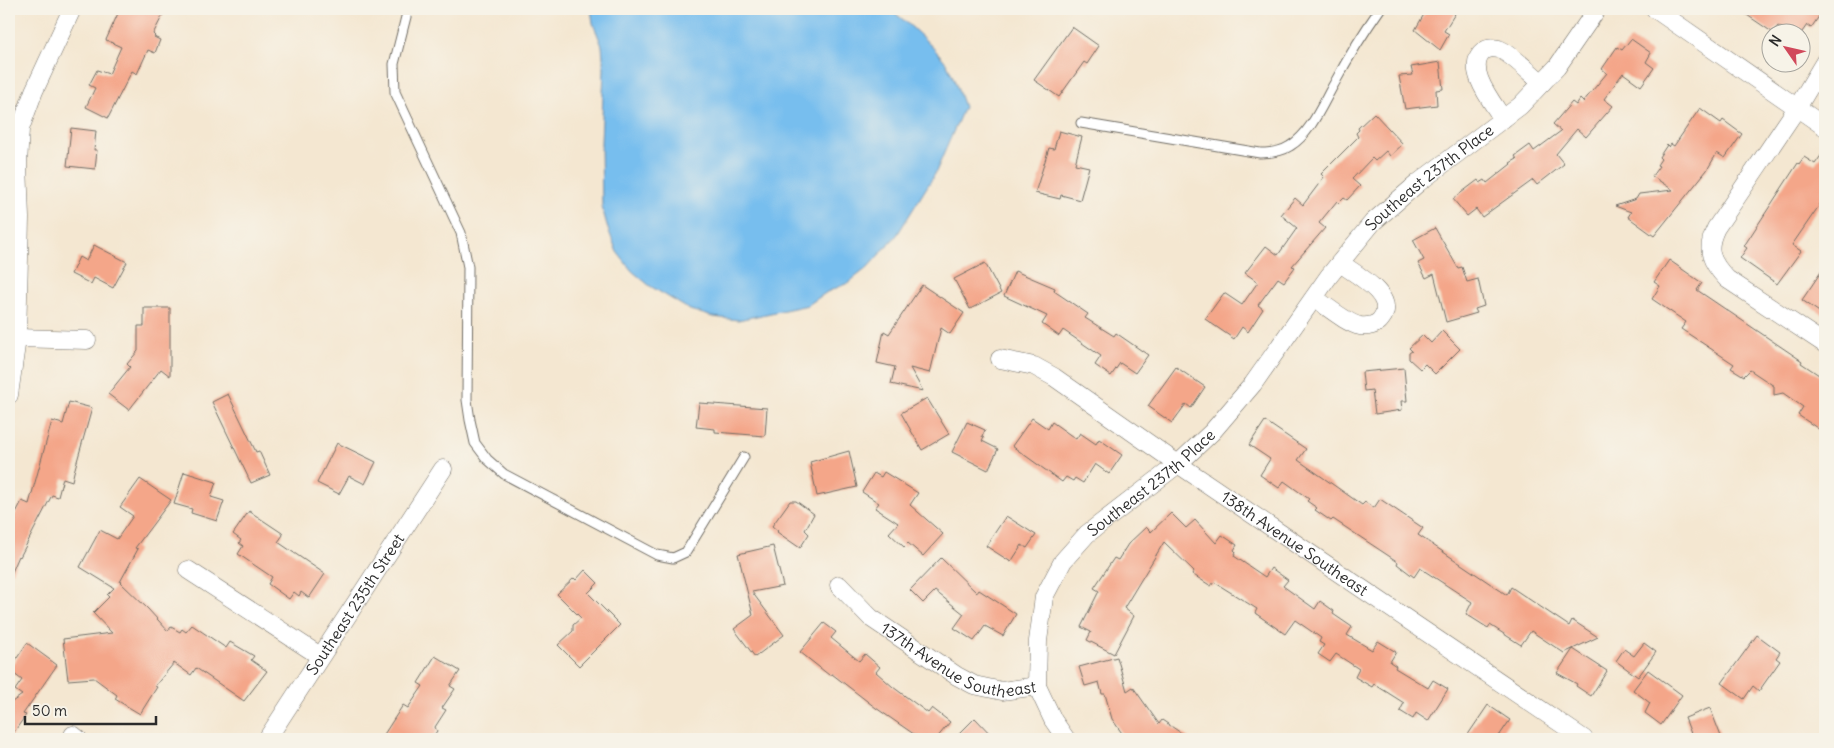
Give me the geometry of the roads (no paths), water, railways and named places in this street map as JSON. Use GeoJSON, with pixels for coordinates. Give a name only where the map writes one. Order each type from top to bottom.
{"type":"FeatureCollection","features":[{"type":"Feature","properties":{"kind":"street","name":"Southeast 237th Place"},"geometry":{"type":"LineString","coordinates":[[1037,686],[1038,641],[1044,597],[1063,562],[1086,534],[1178,464],[1212,432],[1254,384],[1314,298],[1374,222],[1410,189],[1520,106],[1557,67],[1597,9]]}},
{"type":"Feature","properties":{"kind":"street"},"geometry":{"type":"LineString","coordinates":[[1655,9],[1825,127]]}},
{"type":"Feature","properties":{"kind":"street"},"geometry":{"type":"LineString","coordinates":[[9,395],[20,218],[18,164],[20,129],[68,10]]}},
{"type":"Feature","properties":{"kind":"street","name":"Southeast 237th Place"},"geometry":{"type":"LineString","coordinates":[[1502,120],[1482,85],[1476,68],[1479,55],[1488,49],[1499,49],[1542,83]]}},
{"type":"Feature","properties":{"kind":"street"},"geometry":{"type":"LineString","coordinates":[[1825,61],[1798,108],[1710,239],[1710,252],[1714,266],[1727,279],[1825,344]]}},
{"type":"Feature","properties":{"kind":"street"},"geometry":{"type":"LineString","coordinates":[[1314,298],[1351,322],[1361,326],[1374,325],[1382,318],[1385,308],[1381,296],[1374,287],[1340,263]]}},
{"type":"Feature","properties":{"kind":"street"},"geometry":{"type":"LineString","coordinates":[[13,337],[87,340]]}},
{"type":"Feature","properties":{"kind":"street","name":"138th Avenue Southeast"},"geometry":{"type":"LineString","coordinates":[[1000,360],[1034,366],[1054,377],[1564,734],[1584,739]]}},
{"type":"Feature","properties":{"kind":"street","name":"Southeast 235th Street"},"geometry":{"type":"LineString","coordinates":[[267,739],[443,469]]}},
{"type":"Feature","properties":{"kind":"street"},"geometry":{"type":"LineString","coordinates":[[188,570],[320,656]]}},
{"type":"Feature","properties":{"kind":"street","name":"137th Avenue Southeast"},"geometry":{"type":"LineString","coordinates":[[838,585],[871,618],[957,676],[974,685],[1002,691],[1037,686],[1052,720],[1066,739]]}},
{"type":"Feature","properties":{"kind":"lane"},"geometry":{"type":"LineString","coordinates":[[408,9],[394,64],[394,92],[461,232],[468,267],[467,400],[475,443],[487,459],[504,474],[657,555],[673,558],[686,552],[744,456]]}},
{"type":"Feature","properties":{"kind":"lane"},"geometry":{"type":"LineString","coordinates":[[1081,123],[1251,152],[1277,152],[1289,147],[1300,138],[1311,123],[1363,32],[1380,9]]}},
{"type":"Feature","properties":{"kind":"water"},"geometry":{"type":"Polygon","coordinates":[[[591,9],[888,9],[910,26],[943,58],[952,74],[964,107],[935,174],[897,235],[867,268],[848,283],[827,292],[808,305],[738,320],[713,317],[690,310],[650,286],[632,271],[617,252],[602,207],[601,143],[604,69],[602,46],[593,23],[591,9]]]}}]}
